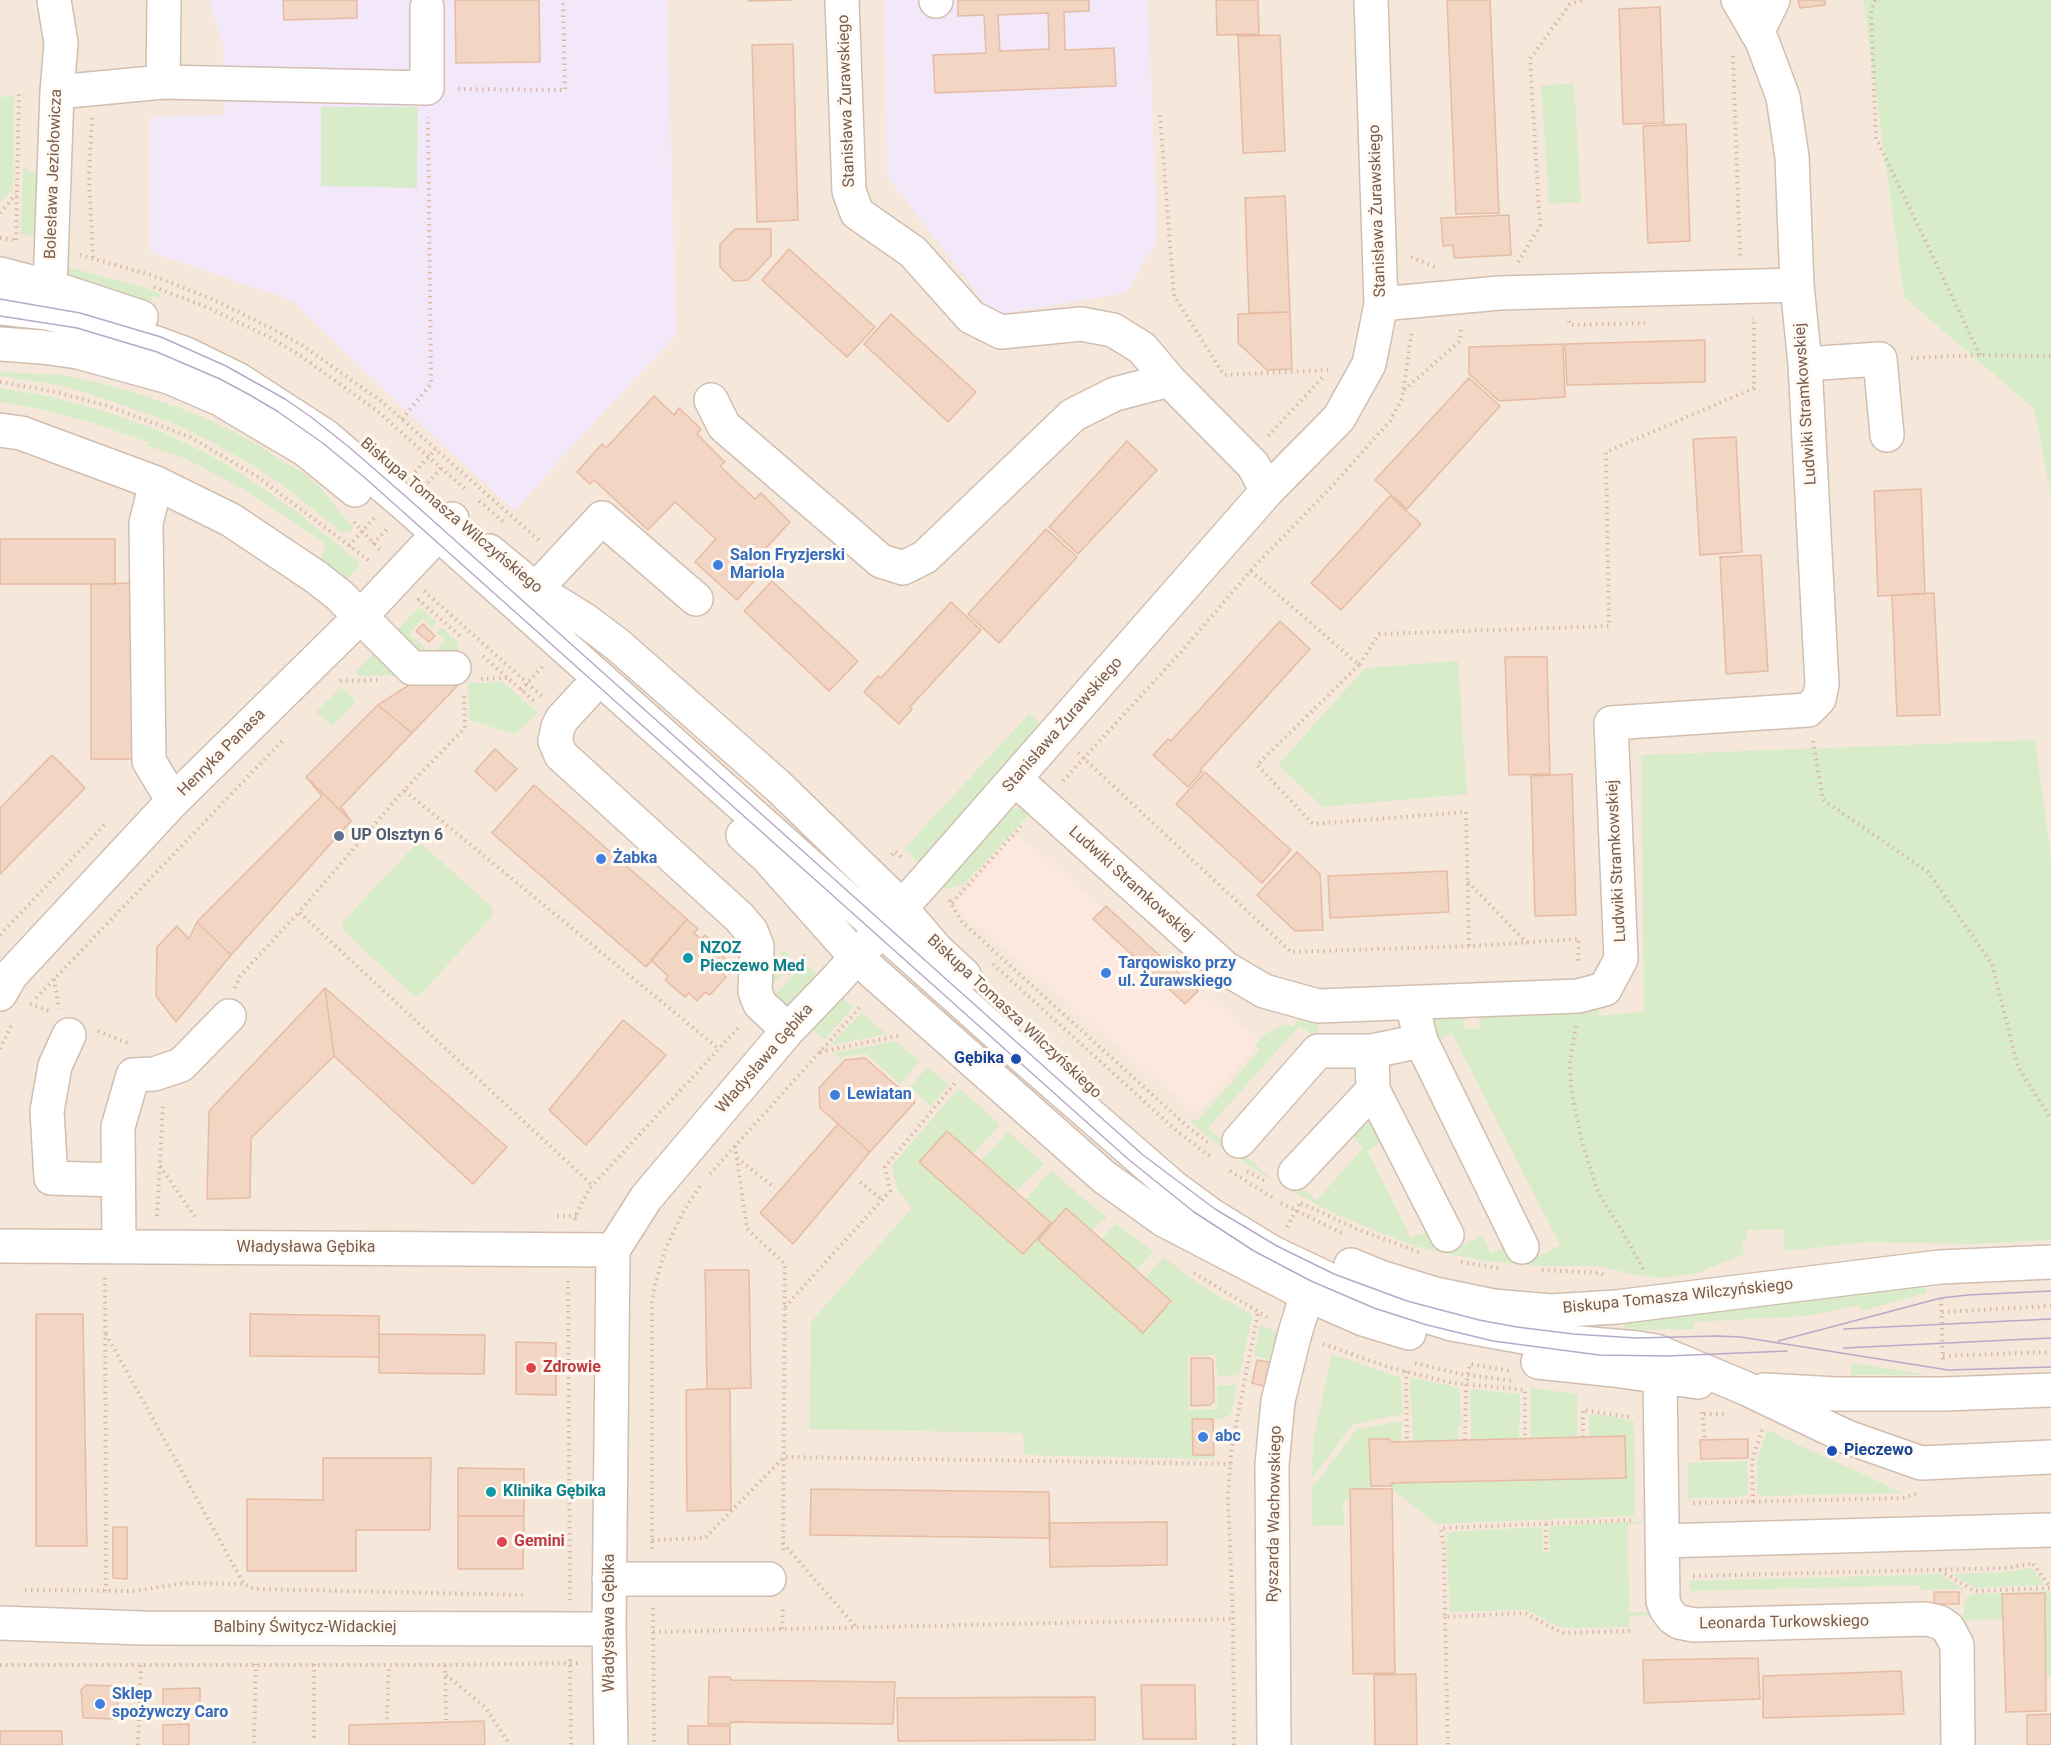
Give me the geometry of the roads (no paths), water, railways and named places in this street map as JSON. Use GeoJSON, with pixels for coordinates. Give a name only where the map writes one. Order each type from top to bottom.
{"type":"FeatureCollection","features":[{"type":"Feature","properties":{"kind":"street","name":"Bolesława Jeziołowicza"},"geometry":{"type":"LineString","coordinates":[[42,347],[49,300],[61,43],[54,0]]}},
{"type":"Feature","properties":{"kind":"street"},"geometry":{"type":"LineString","coordinates":[[162,82],[164,0]]}},
{"type":"Feature","properties":{"kind":"street","name":"Stanisława Żurawskiego"},"geometry":{"type":"LineString","coordinates":[[842,0],[849,190],[857,213],[913,252],[971,317],[1001,332],[1081,324],[1113,330],[1142,348],[1169,380],[1253,465],[1267,491]]}},
{"type":"Feature","properties":{"kind":"street","name":"Stanisława Żurawskiego"},"geometry":{"type":"LineString","coordinates":[[856,957],[1056,733],[1267,491],[1339,418],[1369,364],[1381,304],[1371,0]]}},
{"type":"Feature","properties":{"kind":"street","name":"Ludwiki Stramkowskiej"},"geometry":{"type":"LineString","coordinates":[[1015,779],[1225,968],[1264,991],[1318,1006],[1578,996],[1605,989],[1622,959],[1611,723],[1808,710],[1819,699],[1822,684],[1805,364],[1797,285],[1792,157],[1783,97],[1762,41],[1745,40],[1738,0]]}},
{"type":"Feature","properties":{"kind":"street"},"geometry":{"type":"LineString","coordinates":[[1745,40],[1773,0]]}},
{"type":"Feature","properties":{"kind":"street"},"geometry":{"type":"LineString","coordinates":[[57,92],[162,82],[427,88],[427,7]]}},
{"type":"Feature","properties":{"kind":"street","name":"Biskupa Tomasza Wilczyńskiego"},"geometry":{"type":"LineString","coordinates":[[0,274],[49,300],[169,326],[253,364],[333,416],[438,534],[520,606],[586,693],[767,857],[856,957],[1104,1177],[1164,1220],[1314,1274],[1380,1276],[1436,1294],[1493,1306],[1551,1311],[1616,1307],[1940,1268],[2051,1263]]}},
{"type":"Feature","properties":{"kind":"street"},"geometry":{"type":"LineString","coordinates":[[1381,304],[1499,293],[1797,285]]}},
{"type":"Feature","properties":{"kind":"street"},"geometry":{"type":"LineString","coordinates":[[0,308],[49,300]]}},
{"type":"Feature","properties":{"kind":"street","name":"Biskupa Tomasza Wilczyńskiego"},"geometry":{"type":"LineString","coordinates":[[0,345],[78,352],[169,377],[220,399],[306,450],[381,511],[438,534],[520,606],[585,620],[618,645],[778,786],[891,919],[1173,1187],[1220,1221],[1314,1274],[1363,1319],[1446,1345],[1512,1359],[1660,1376],[1740,1401],[1836,1394],[1944,1394],[2051,1390]]}},
{"type":"Feature","properties":{"kind":"street"},"geometry":{"type":"LineString","coordinates":[[1805,364],[1880,359],[1887,435]]}},
{"type":"Feature","properties":{"kind":"street"},"geometry":{"type":"LineString","coordinates":[[711,400],[724,426],[882,561],[903,568],[925,557],[1073,415],[1115,394],[1169,380]]}},
{"type":"Feature","properties":{"kind":"street"},"geometry":{"type":"LineString","coordinates":[[0,430],[21,433],[156,483],[231,520],[316,577],[361,616],[412,668],[461,660]]}},
{"type":"Feature","properties":{"kind":"street"},"geometry":{"type":"LineString","coordinates":[[156,483],[146,523],[149,761],[173,801]]}},
{"type":"Feature","properties":{"kind":"street"},"geometry":{"type":"LineString","coordinates":[[520,606],[602,518],[696,599]]}},
{"type":"Feature","properties":{"kind":"street","name":"Henryka Panasa"},"geometry":{"type":"LineString","coordinates":[[14,1008],[11,975],[173,801],[361,616],[438,534]]}},
{"type":"Feature","properties":{"kind":"street"},"geometry":{"type":"LineString","coordinates":[[586,693],[558,727],[555,741],[561,755],[751,931],[757,946],[755,991],[757,997],[760,1004],[788,1030]]}},
{"type":"Feature","properties":{"kind":"street","name":"Władysława Gębika"},"geometry":{"type":"LineString","coordinates":[[611,1745],[609,1579],[613,1250],[646,1198],[788,1030],[856,957]]}},
{"type":"Feature","properties":{"kind":"street"},"geometry":{"type":"LineString","coordinates":[[1412,1003],[1421,1041],[1522,1247]]}},
{"type":"Feature","properties":{"kind":"street"},"geometry":{"type":"LineString","coordinates":[[119,1247],[118,1127],[133,1076],[154,1074],[181,1065],[229,1016]]}},
{"type":"Feature","properties":{"kind":"street"},"geometry":{"type":"LineString","coordinates":[[64,1025],[47,1111],[51,1178],[117,1180]]}},
{"type":"Feature","properties":{"kind":"street"},"geometry":{"type":"LineString","coordinates":[[1239,1141],[1318,1050],[1372,1050],[1421,1041]]}},
{"type":"Feature","properties":{"kind":"street"},"geometry":{"type":"LineString","coordinates":[[1372,1050],[1373,1090],[1447,1235]]}},
{"type":"Feature","properties":{"kind":"street"},"geometry":{"type":"LineString","coordinates":[[1298,1188],[1373,1090]]}},
{"type":"Feature","properties":{"kind":"street","name":"Władysława Gębika"},"geometry":{"type":"LineString","coordinates":[[0,1246],[613,1250]]}},
{"type":"Feature","properties":{"kind":"street"},"geometry":{"type":"LineString","coordinates":[[1314,1274],[1397,1307],[1452,1324],[1535,1340],[1637,1348],[1656,1352],[1740,1401],[1921,1463],[2051,1457]]}},
{"type":"Feature","properties":{"kind":"street","name":"Ryszarda Wachowskiego"},"geometry":{"type":"LineString","coordinates":[[1274,1745],[1272,1465],[1278,1401],[1314,1274]]}},
{"type":"Feature","properties":{"kind":"street"},"geometry":{"type":"LineString","coordinates":[[1452,1324],[1551,1311]]}},
{"type":"Feature","properties":{"kind":"street","name":"Leonarda Turkowskiego"},"geometry":{"type":"LineString","coordinates":[[1660,1376],[1668,1521],[1663,1600],[1672,1617],[1686,1624],[1926,1619],[1939,1622],[1948,1628],[1957,1645],[1958,1745]]}},
{"type":"Feature","properties":{"kind":"street"},"geometry":{"type":"LineString","coordinates":[[1668,1521],[2051,1530]]}},
{"type":"Feature","properties":{"kind":"street"},"geometry":{"type":"LineString","coordinates":[[609,1579],[778,1577]]}},
{"type":"Feature","properties":{"kind":"street","name":"Balbiny Świtycz-Widackiej"},"geometry":{"type":"LineString","coordinates":[[0,1623],[154,1628],[609,1629]]}},
{"type":"Feature","properties":{"kind":"tram line"},"geometry":{"type":"LineString","coordinates":[[0,299],[80,313],[161,337],[226,366],[285,399],[311,417],[411,501],[1143,1155],[1215,1209],[1277,1246],[1334,1274],[1407,1301],[1479,1320],[1517,1327],[1573,1334],[1636,1338],[1741,1337],[1948,1370],[2051,1367]]}},
{"type":"Feature","properties":{"kind":"tram line"},"geometry":{"type":"LineString","coordinates":[[0,316],[77,328],[157,352],[220,379],[248,394],[324,444],[364,477],[1128,1159],[1194,1212],[1254,1251],[1311,1281],[1374,1308],[1427,1325],[1493,1341],[1599,1355],[1667,1356],[1787,1351]]}},
{"type":"Feature","properties":{"kind":"tram line"},"geometry":{"type":"LineString","coordinates":[[1778,1341],[1941,1298],[2051,1291]]}},
{"type":"Feature","properties":{"kind":"tram line"},"geometry":{"type":"LineString","coordinates":[[1844,1329],[2051,1319]]}},
{"type":"Feature","properties":{"kind":"tram line"},"geometry":{"type":"LineString","coordinates":[[1844,1348],[2051,1338]]}},
{"type":"Feature","properties":{"kind":"place","name":"Salon Fryzjerski Mariola"},"geometry":{"type":"Point","coordinates":[718,565]}},
{"type":"Feature","properties":{"kind":"place","name":"UP Olsztyn 6"},"geometry":{"type":"Point","coordinates":[339,836]}},
{"type":"Feature","properties":{"kind":"place","name":"Żabka"},"geometry":{"type":"Point","coordinates":[601,859]}},
{"type":"Feature","properties":{"kind":"place","name":"NZOZ Pieczewo Med"},"geometry":{"type":"Point","coordinates":[688,958]}},
{"type":"Feature","properties":{"kind":"place","name":"Targowisko przy ul. Żurawskiego"},"geometry":{"type":"Point","coordinates":[1106,973]}},
{"type":"Feature","properties":{"kind":"place","name":"Gębika"},"geometry":{"type":"Point","coordinates":[1016,1059]}},
{"type":"Feature","properties":{"kind":"place","name":"Lewiatan"},"geometry":{"type":"Point","coordinates":[835,1095]}},
{"type":"Feature","properties":{"kind":"place","name":"Zdrowie"},"geometry":{"type":"Point","coordinates":[531,1368]}},
{"type":"Feature","properties":{"kind":"place","name":"abc"},"geometry":{"type":"Point","coordinates":[1203,1437]}},
{"type":"Feature","properties":{"kind":"place","name":"Pieczewo"},"geometry":{"type":"Point","coordinates":[1832,1451]}},
{"type":"Feature","properties":{"kind":"place","name":"Klinika Gębika"},"geometry":{"type":"Point","coordinates":[491,1492]}},
{"type":"Feature","properties":{"kind":"place","name":"Gemini"},"geometry":{"type":"Point","coordinates":[502,1542]}},
{"type":"Feature","properties":{"kind":"place","name":"Sklep spożywczy Caro"},"geometry":{"type":"Point","coordinates":[100,1704]}}]}
